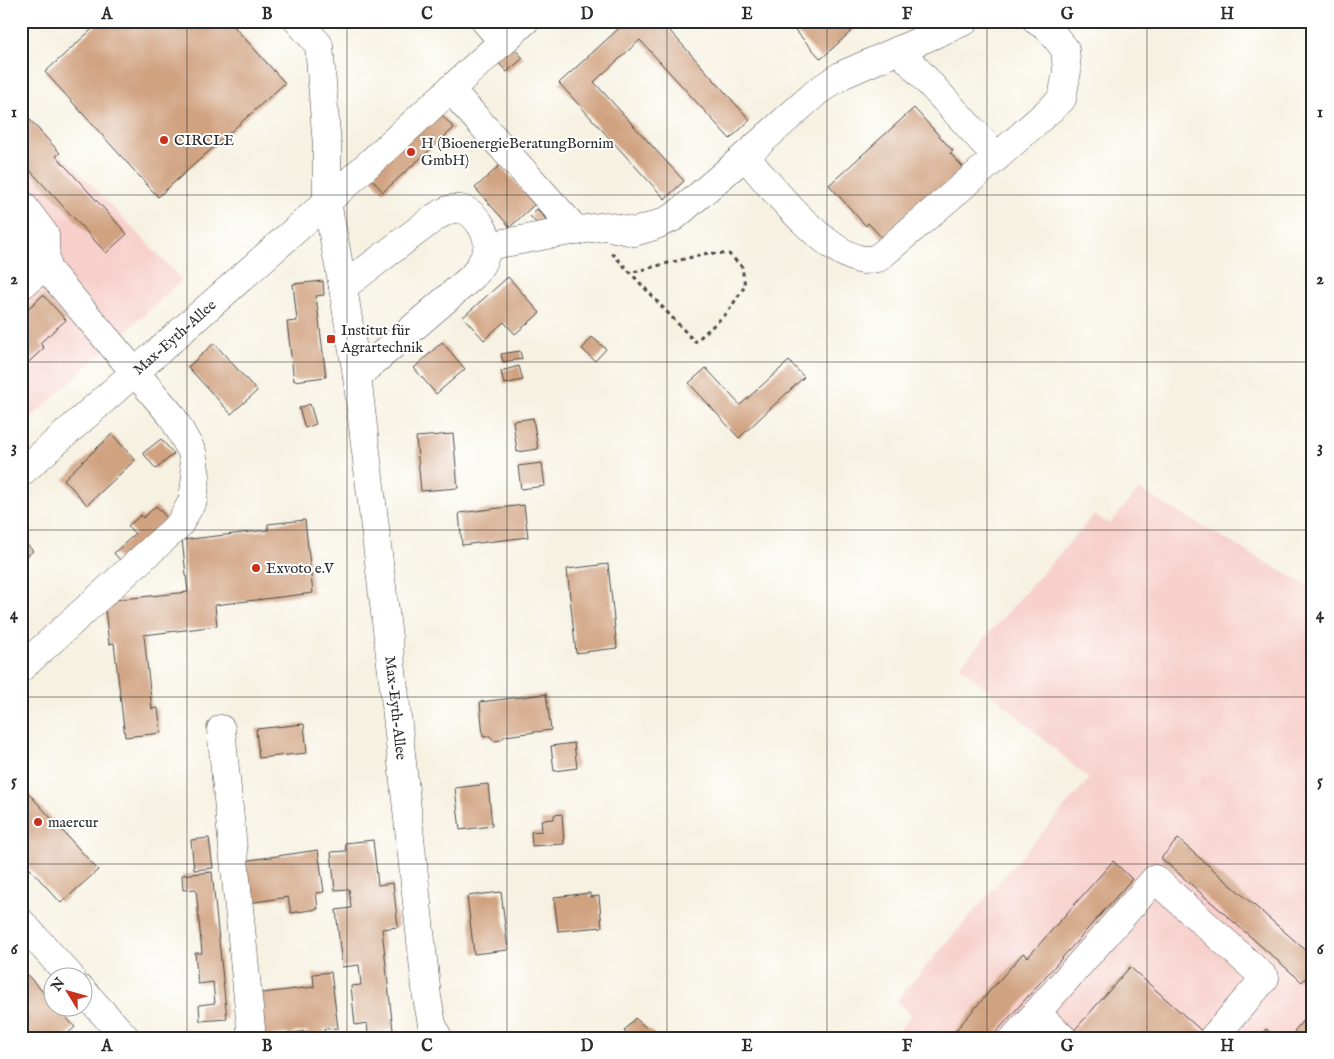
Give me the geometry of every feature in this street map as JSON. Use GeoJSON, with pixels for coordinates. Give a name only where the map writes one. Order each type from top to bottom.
{"type":"FeatureCollection","features":[{"type":"Feature","properties":{"kind":"street","name":"Max-Eyth-Allee"},"geometry":{"type":"LineString","coordinates":[[298,21],[319,45],[327,146],[327,202],[343,287],[356,376],[395,697],[427,997],[432,1024],[438,1038]]}},
{"type":"Feature","properties":{"kind":"street"},"geometry":{"type":"LineString","coordinates":[[485,21],[503,42]]}},
{"type":"Feature","properties":{"kind":"street"},"geometry":{"type":"LineString","coordinates":[[327,202],[525,21]]}},
{"type":"Feature","properties":{"kind":"street"},"geometry":{"type":"LineString","coordinates":[[488,246],[606,226],[634,232],[674,217],[818,91],[842,75],[965,21]]}},
{"type":"Feature","properties":{"kind":"street"},"geometry":{"type":"LineString","coordinates":[[745,156],[793,210],[822,239],[842,252],[864,260],[878,258],[997,157],[1062,98],[1067,71],[1065,49],[1048,28],[1037,21]]}},
{"type":"Feature","properties":{"kind":"street"},"geometry":{"type":"LineString","coordinates":[[899,50],[997,157]]}},
{"type":"Feature","properties":{"kind":"street"},"geometry":{"type":"LineString","coordinates":[[450,89],[584,230]]}},
{"type":"Feature","properties":{"kind":"street"},"geometry":{"type":"LineString","coordinates":[[21,202],[45,235],[46,265]]}},
{"type":"Feature","properties":{"kind":"street","name":"Max-Eyth-Allee"},"geometry":{"type":"LineString","coordinates":[[21,473],[327,202]]}},
{"type":"Feature","properties":{"kind":"street"},"geometry":{"type":"LineString","coordinates":[[343,287],[434,218],[449,209],[461,209],[478,221],[485,234],[488,246],[484,261],[472,277],[356,376]]}},
{"type":"Feature","properties":{"kind":"street"},"geometry":{"type":"LineString","coordinates":[[21,238],[46,265],[172,416],[192,452],[196,476],[193,500],[178,525],[21,668]]}},
{"type":"Feature","properties":{"kind":"street"},"geometry":{"type":"LineString","coordinates":[[21,286],[46,265]]}},
{"type":"Feature","properties":{"kind":"street"},"geometry":{"type":"LineString","coordinates":[[220,729],[252,1038]]}},
{"type":"Feature","properties":{"kind":"street"},"geometry":{"type":"LineString","coordinates":[[1014,1038],[1156,880],[1265,978],[1213,1038]]}},
{"type":"Feature","properties":{"kind":"street"},"geometry":{"type":"LineString","coordinates":[[21,922],[61,966]]}},
{"type":"Feature","properties":{"kind":"street"},"geometry":{"type":"LineString","coordinates":[[92,1001],[126,1038]]}},
{"type":"Feature","properties":{"kind":"street"},"geometry":{"type":"LineString","coordinates":[[1036,1013],[1063,1038]]}},
{"type":"Feature","properties":{"kind":"path"},"geometry":{"type":"LineString","coordinates":[[584,230],[629,273],[695,342],[727,313],[745,286],[742,267],[730,254],[708,253],[629,273]]}},
{"type":"Feature","properties":{"kind":"shaded area"},"geometry":{"type":"Polygon","coordinates":[[[21,111],[182,280],[21,427],[21,111]]]}},
{"type":"Feature","properties":{"kind":"shaded area"},"geometry":{"type":"Polygon","coordinates":[[[1139,490],[1313,589],[1313,1038],[892,1038],[912,1015],[896,1001],[1089,779],[960,666],[1094,515],[1110,524],[1139,490]]]}},
{"type":"Feature","properties":{"kind":"building","name":"CIRCLE"},"geometry":{"type":"Polygon","coordinates":[[[101,21],[229,21],[285,83],[158,197],[45,72],[101,21]]]}},
{"type":"Feature","properties":{"kind":"building"},"geometry":{"type":"Polygon","coordinates":[[[627,21],[661,21],[750,120],[730,139],[640,40],[594,82],[684,181],[665,199],[559,83],[627,21]]]}},
{"type":"Feature","properties":{"kind":"building"},"geometry":{"type":"Polygon","coordinates":[[[787,21],[855,21],[858,25],[821,59],[787,21]]]}},
{"type":"Feature","properties":{"kind":"building"},"geometry":{"type":"Polygon","coordinates":[[[510,44],[523,58],[507,72],[494,58],[510,44]]]}},
{"type":"Feature","properties":{"kind":"building"},"geometry":{"type":"Polygon","coordinates":[[[914,108],[953,151],[950,153],[964,168],[884,240],[868,223],[866,226],[829,185],[914,108]]]}},
{"type":"Feature","properties":{"kind":"building"},"geometry":{"type":"Polygon","coordinates":[[[21,110],[60,153],[56,156],[127,234],[106,253],[26,166],[21,170],[21,110]]]}},
{"type":"Feature","properties":{"kind":"building","name":"H (BioenergieBeratungBornim GmbH)"},"geometry":{"type":"Polygon","coordinates":[[[439,112],[454,128],[383,192],[368,175],[439,112]]]}},
{"type":"Feature","properties":{"kind":"building"},"geometry":{"type":"Polygon","coordinates":[[[500,165],[535,204],[510,227],[475,188],[500,165]]]}},
{"type":"Feature","properties":{"kind":"building"},"geometry":{"type":"Polygon","coordinates":[[[537,209],[547,220],[539,226],[530,216],[537,209]]]}},
{"type":"Feature","properties":{"kind":"building"},"geometry":{"type":"Polygon","coordinates":[[[508,277],[540,313],[515,334],[504,322],[484,340],[463,317],[508,277]]]}},
{"type":"Feature","properties":{"kind":"building"},"geometry":{"type":"Polygon","coordinates":[[[323,281],[324,295],[316,296],[326,377],[294,381],[287,322],[297,321],[293,284],[323,281]]]}},
{"type":"Feature","properties":{"kind":"building"},"geometry":{"type":"Polygon","coordinates":[[[43,295],[66,320],[40,343],[44,348],[21,369],[21,315],[43,295]]]}},
{"type":"Feature","properties":{"kind":"building"},"geometry":{"type":"Polygon","coordinates":[[[592,337],[606,349],[595,361],[582,349],[592,337]]]}},
{"type":"Feature","properties":{"kind":"building"},"geometry":{"type":"Polygon","coordinates":[[[442,342],[465,369],[436,394],[414,368],[442,342]]]}},
{"type":"Feature","properties":{"kind":"building"},"geometry":{"type":"Polygon","coordinates":[[[214,343],[257,391],[231,414],[188,367],[214,343]]]}},
{"type":"Feature","properties":{"kind":"building"},"geometry":{"type":"Polygon","coordinates":[[[520,351],[522,359],[503,362],[501,354],[520,351]]]}},
{"type":"Feature","properties":{"kind":"building"},"geometry":{"type":"Polygon","coordinates":[[[789,361],[804,377],[739,438],[689,383],[706,368],[740,405],[789,361]]]}},
{"type":"Feature","properties":{"kind":"building"},"geometry":{"type":"Polygon","coordinates":[[[519,366],[523,380],[504,384],[501,371],[519,366]]]}},
{"type":"Feature","properties":{"kind":"building"},"geometry":{"type":"Polygon","coordinates":[[[310,404],[316,424],[305,428],[299,408],[310,404]]]}},
{"type":"Feature","properties":{"kind":"building"},"geometry":{"type":"Polygon","coordinates":[[[533,418],[538,449],[517,452],[513,421],[533,418]]]}},
{"type":"Feature","properties":{"kind":"building"},"geometry":{"type":"Polygon","coordinates":[[[112,434],[135,460],[87,505],[64,479],[112,434]]]}},
{"type":"Feature","properties":{"kind":"building"},"geometry":{"type":"Polygon","coordinates":[[[453,434],[458,488],[421,491],[416,437],[453,434]]]}},
{"type":"Feature","properties":{"kind":"building"},"geometry":{"type":"Polygon","coordinates":[[[161,439],[174,454],[156,469],[143,453],[161,439]]]}},
{"type":"Feature","properties":{"kind":"building"},"geometry":{"type":"Polygon","coordinates":[[[542,463],[545,486],[521,489],[518,466],[542,463]]]}},
{"type":"Feature","properties":{"kind":"building"},"geometry":{"type":"Polygon","coordinates":[[[524,505],[528,537],[462,545],[459,513],[524,505]]]}},
{"type":"Feature","properties":{"kind":"building"},"geometry":{"type":"Polygon","coordinates":[[[156,506],[172,523],[125,566],[114,553],[135,534],[128,526],[141,515],[143,518],[156,506]]]}},
{"type":"Feature","properties":{"kind":"building"},"geometry":{"type":"Polygon","coordinates":[[[305,520],[313,593],[215,605],[217,626],[144,635],[152,709],[158,708],[161,733],[125,737],[114,643],[109,644],[104,601],[188,592],[182,540],[268,530],[268,524],[305,520]]]}},
{"type":"Feature","properties":{"kind":"building"},"geometry":{"type":"Polygon","coordinates":[[[21,538],[33,551],[21,561],[21,538]]]}},
{"type":"Feature","properties":{"kind":"building"},"geometry":{"type":"Polygon","coordinates":[[[608,564],[617,648],[576,653],[567,569],[608,564]]]}},
{"type":"Feature","properties":{"kind":"building"},"geometry":{"type":"Polygon","coordinates":[[[546,694],[551,730],[505,736],[501,740],[494,741],[490,736],[483,737],[480,702],[546,694]]]}},
{"type":"Feature","properties":{"kind":"building"},"geometry":{"type":"Polygon","coordinates":[[[304,724],[307,753],[259,758],[256,729],[304,724]]]}},
{"type":"Feature","properties":{"kind":"building"},"geometry":{"type":"Polygon","coordinates":[[[574,743],[577,768],[554,771],[551,746],[574,743]]]}},
{"type":"Feature","properties":{"kind":"building"},"geometry":{"type":"Polygon","coordinates":[[[488,784],[492,826],[460,830],[455,788],[488,784]]]}},
{"type":"Feature","properties":{"kind":"building","name":"maercur"},"geometry":{"type":"Polygon","coordinates":[[[21,785],[98,870],[61,903],[21,859],[21,785]]]}},
{"type":"Feature","properties":{"kind":"building"},"geometry":{"type":"Polygon","coordinates":[[[562,814],[564,844],[532,846],[531,832],[542,831],[541,820],[554,819],[554,815],[562,814]]]}},
{"type":"Feature","properties":{"kind":"building"},"geometry":{"type":"Polygon","coordinates":[[[209,838],[213,868],[194,870],[191,840],[209,838]]]}},
{"type":"Feature","properties":{"kind":"building"},"geometry":{"type":"Polygon","coordinates":[[[1178,839],[1309,953],[1313,959],[1313,969],[1302,982],[1161,858],[1178,839]]]}},
{"type":"Feature","properties":{"kind":"building"},"geometry":{"type":"Polygon","coordinates":[[[373,840],[378,885],[393,883],[398,927],[382,929],[393,1030],[368,1033],[367,1023],[355,1025],[351,986],[361,985],[359,965],[342,967],[336,910],[351,908],[349,889],[335,890],[331,852],[346,851],[345,843],[373,840]]]}},
{"type":"Feature","properties":{"kind":"building"},"geometry":{"type":"Polygon","coordinates":[[[318,850],[324,892],[316,893],[318,909],[291,913],[288,897],[249,903],[243,861],[318,850]]]}},
{"type":"Feature","properties":{"kind":"building"},"geometry":{"type":"Polygon","coordinates":[[[1113,861],[1132,879],[991,1038],[949,1038],[1023,953],[1028,957],[1113,861]]]}},
{"type":"Feature","properties":{"kind":"building"},"geometry":{"type":"Polygon","coordinates":[[[212,872],[227,1019],[200,1021],[199,1005],[215,1003],[213,982],[198,984],[195,953],[202,953],[196,889],[183,890],[182,875],[212,872]]]}},
{"type":"Feature","properties":{"kind":"building"},"geometry":{"type":"Polygon","coordinates":[[[501,892],[508,950],[474,954],[467,896],[501,892]]]}},
{"type":"Feature","properties":{"kind":"building"},"geometry":{"type":"Polygon","coordinates":[[[590,893],[590,897],[599,896],[602,927],[558,931],[554,897],[590,893]]]}},
{"type":"Feature","properties":{"kind":"building"},"geometry":{"type":"Polygon","coordinates":[[[1130,967],[1204,1033],[1200,1038],[1078,1038],[1072,1033],[1130,967]]]}},
{"type":"Feature","properties":{"kind":"building"},"geometry":{"type":"Polygon","coordinates":[[[21,968],[42,991],[42,1016],[65,1016],[75,1027],[63,1038],[33,1038],[21,1024],[21,968]]]}},
{"type":"Feature","properties":{"kind":"building"},"geometry":{"type":"Polygon","coordinates":[[[331,972],[338,1028],[324,1029],[325,1037],[318,1038],[309,1038],[308,1031],[258,1037],[253,994],[314,987],[313,974],[331,972]]]}},
{"type":"Feature","properties":{"kind":"building"},"geometry":{"type":"Polygon","coordinates":[[[1313,1009],[1313,1038],[1299,1038],[1300,1036],[1294,1031],[1313,1009]]]}},
{"type":"Feature","properties":{"kind":"building"},"geometry":{"type":"Polygon","coordinates":[[[635,1018],[659,1038],[631,1038],[624,1031],[635,1018]]]}},
{"type":"Feature","properties":{"kind":"building"},"geometry":{"type":"Polygon","coordinates":[[[1266,1029],[1276,1038],[1259,1038],[1266,1029]]]}},
{"type":"Feature","properties":{"kind":"place","name":"CIRCLE"},"geometry":{"type":"Point","coordinates":[164,140]}},
{"type":"Feature","properties":{"kind":"place","name":"H (BioenergieBeratungBornim GmbH)"},"geometry":{"type":"Point","coordinates":[411,152]}},
{"type":"Feature","properties":{"kind":"place","name":"Institut für Agrartechnik"},"geometry":{"type":"Point","coordinates":[331,339]}},
{"type":"Feature","properties":{"kind":"place","name":"Exvoto e.V"},"geometry":{"type":"Point","coordinates":[256,568]}},
{"type":"Feature","properties":{"kind":"place","name":"maercur"},"geometry":{"type":"Point","coordinates":[38,822]}}]}
